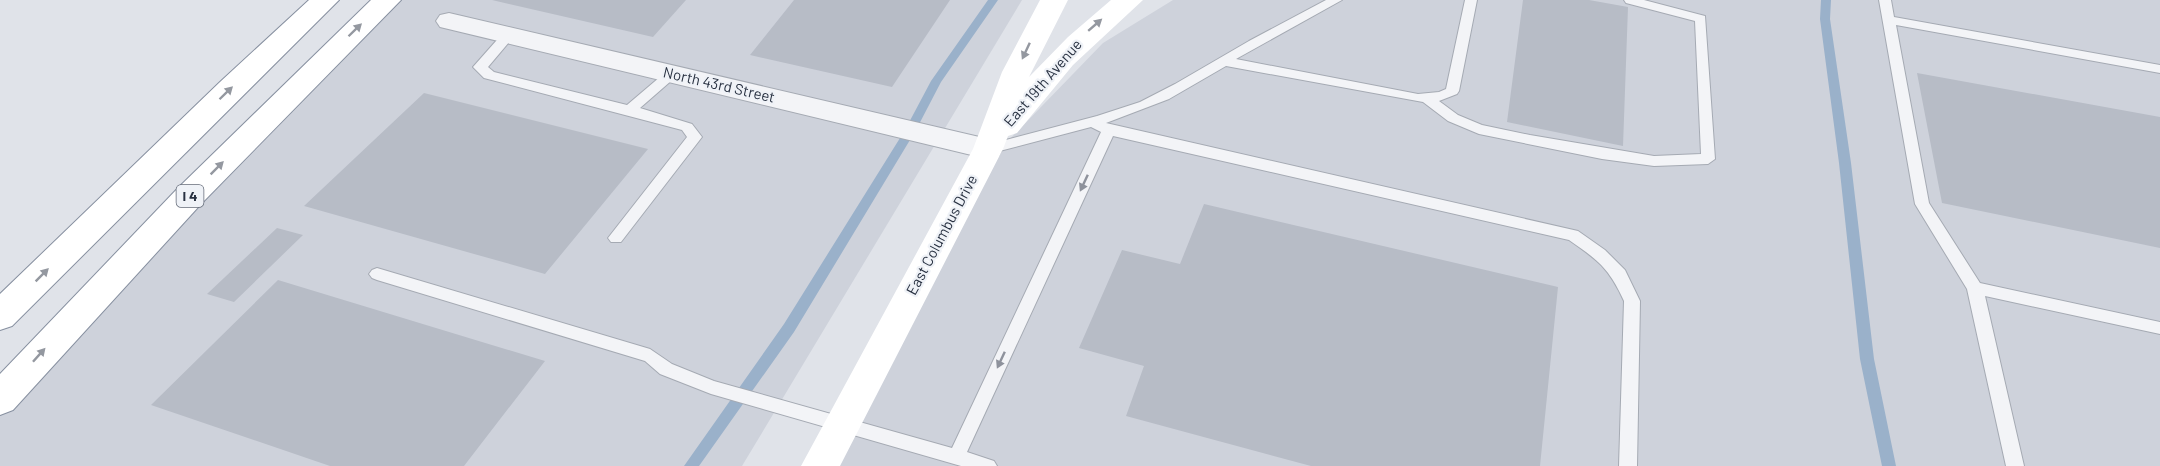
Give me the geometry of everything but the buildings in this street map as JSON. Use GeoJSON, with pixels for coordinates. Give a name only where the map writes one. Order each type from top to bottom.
{"type":"FeatureCollection","features":[{"type":"Feature","properties":{"kind":"main road"},"geometry":{"type":"LineString","coordinates":[[0,316],[230,89],[325,0]]}},
{"type":"Feature","properties":{"kind":"main road","name":"I 4"},"geometry":{"type":"LineString","coordinates":[[0,399],[93,294],[322,62],[387,0]]}},
{"type":"Feature","properties":{"kind":"main road","name":"East Columbus Drive"},"geometry":{"type":"LineString","coordinates":[[820,466],[988,148],[1005,98],[1035,32],[1054,0]]}},
{"type":"Feature","properties":{"kind":"main road","name":"East 19th Avenue"},"geometry":{"type":"LineString","coordinates":[[988,148],[1060,59],[1097,23],[1129,0]]}},
{"type":"Feature","properties":{"kind":"street","name":"North 43rd Street"},"geometry":{"type":"LineString","coordinates":[[449,21],[988,148]]}},
{"type":"Feature","properties":{"kind":"lane"},"geometry":{"type":"LineString","coordinates":[[988,148],[1090,121],[1162,97],[1196,81],[1224,61],[1299,18],[1336,0]]}},
{"type":"Feature","properties":{"kind":"lane"},"geometry":{"type":"LineString","coordinates":[[1224,61],[1427,98],[1452,91],[1471,0]]}},
{"type":"Feature","properties":{"kind":"lane"},"geometry":{"type":"LineString","coordinates":[[1427,98],[1452,118],[1479,129],[1602,154],[1654,160],[1708,159],[1701,19],[1630,0]]}},
{"type":"Feature","properties":{"kind":"lane"},"geometry":{"type":"LineString","coordinates":[[1885,0],[1922,204],[1975,288],[2015,466]]}},
{"type":"Feature","properties":{"kind":"lane"},"geometry":{"type":"LineString","coordinates":[[1888,20],[2160,69]]}},
{"type":"Feature","properties":{"kind":"lane"},"geometry":{"type":"LineString","coordinates":[[509,35],[480,68],[489,75],[687,127],[695,137],[616,238]]}},
{"type":"Feature","properties":{"kind":"lane"},"geometry":{"type":"LineString","coordinates":[[629,110],[672,74]]}},
{"type":"Feature","properties":{"kind":"lane"},"geometry":{"type":"LineString","coordinates":[[1090,121],[1109,130],[1573,235],[1600,254],[1620,274],[1632,301],[1628,466]]}},
{"type":"Feature","properties":{"kind":"lane"},"geometry":{"type":"LineString","coordinates":[[956,457],[1109,130]]}},
{"type":"Feature","properties":{"kind":"lane"},"geometry":{"type":"LineString","coordinates":[[377,274],[650,356],[666,369],[711,387],[841,426],[988,466]]}},
{"type":"Feature","properties":{"kind":"lane"},"geometry":{"type":"LineString","coordinates":[[1975,288],[2160,328]]}},
{"type":"Feature","properties":{"kind":"shaded area"},"geometry":{"type":"Polygon","coordinates":[[[384,0],[1022,0],[742,466],[0,466],[0,411],[384,0]]]}},
{"type":"Feature","properties":{"kind":"shaded area"},"geometry":{"type":"Polygon","coordinates":[[[1173,0],[2160,0],[2160,466],[834,466],[1005,144],[1103,43],[1173,0]]]}},
{"type":"Feature","properties":{"kind":"waterway"},"geometry":{"type":"LineString","coordinates":[[691,466],[789,328],[910,130],[936,81],[993,0]]}},
{"type":"Feature","properties":{"kind":"waterway"},"geometry":{"type":"LineString","coordinates":[[1826,0],[1825,19],[1845,163],[1867,359],[1889,466]]}}]}
